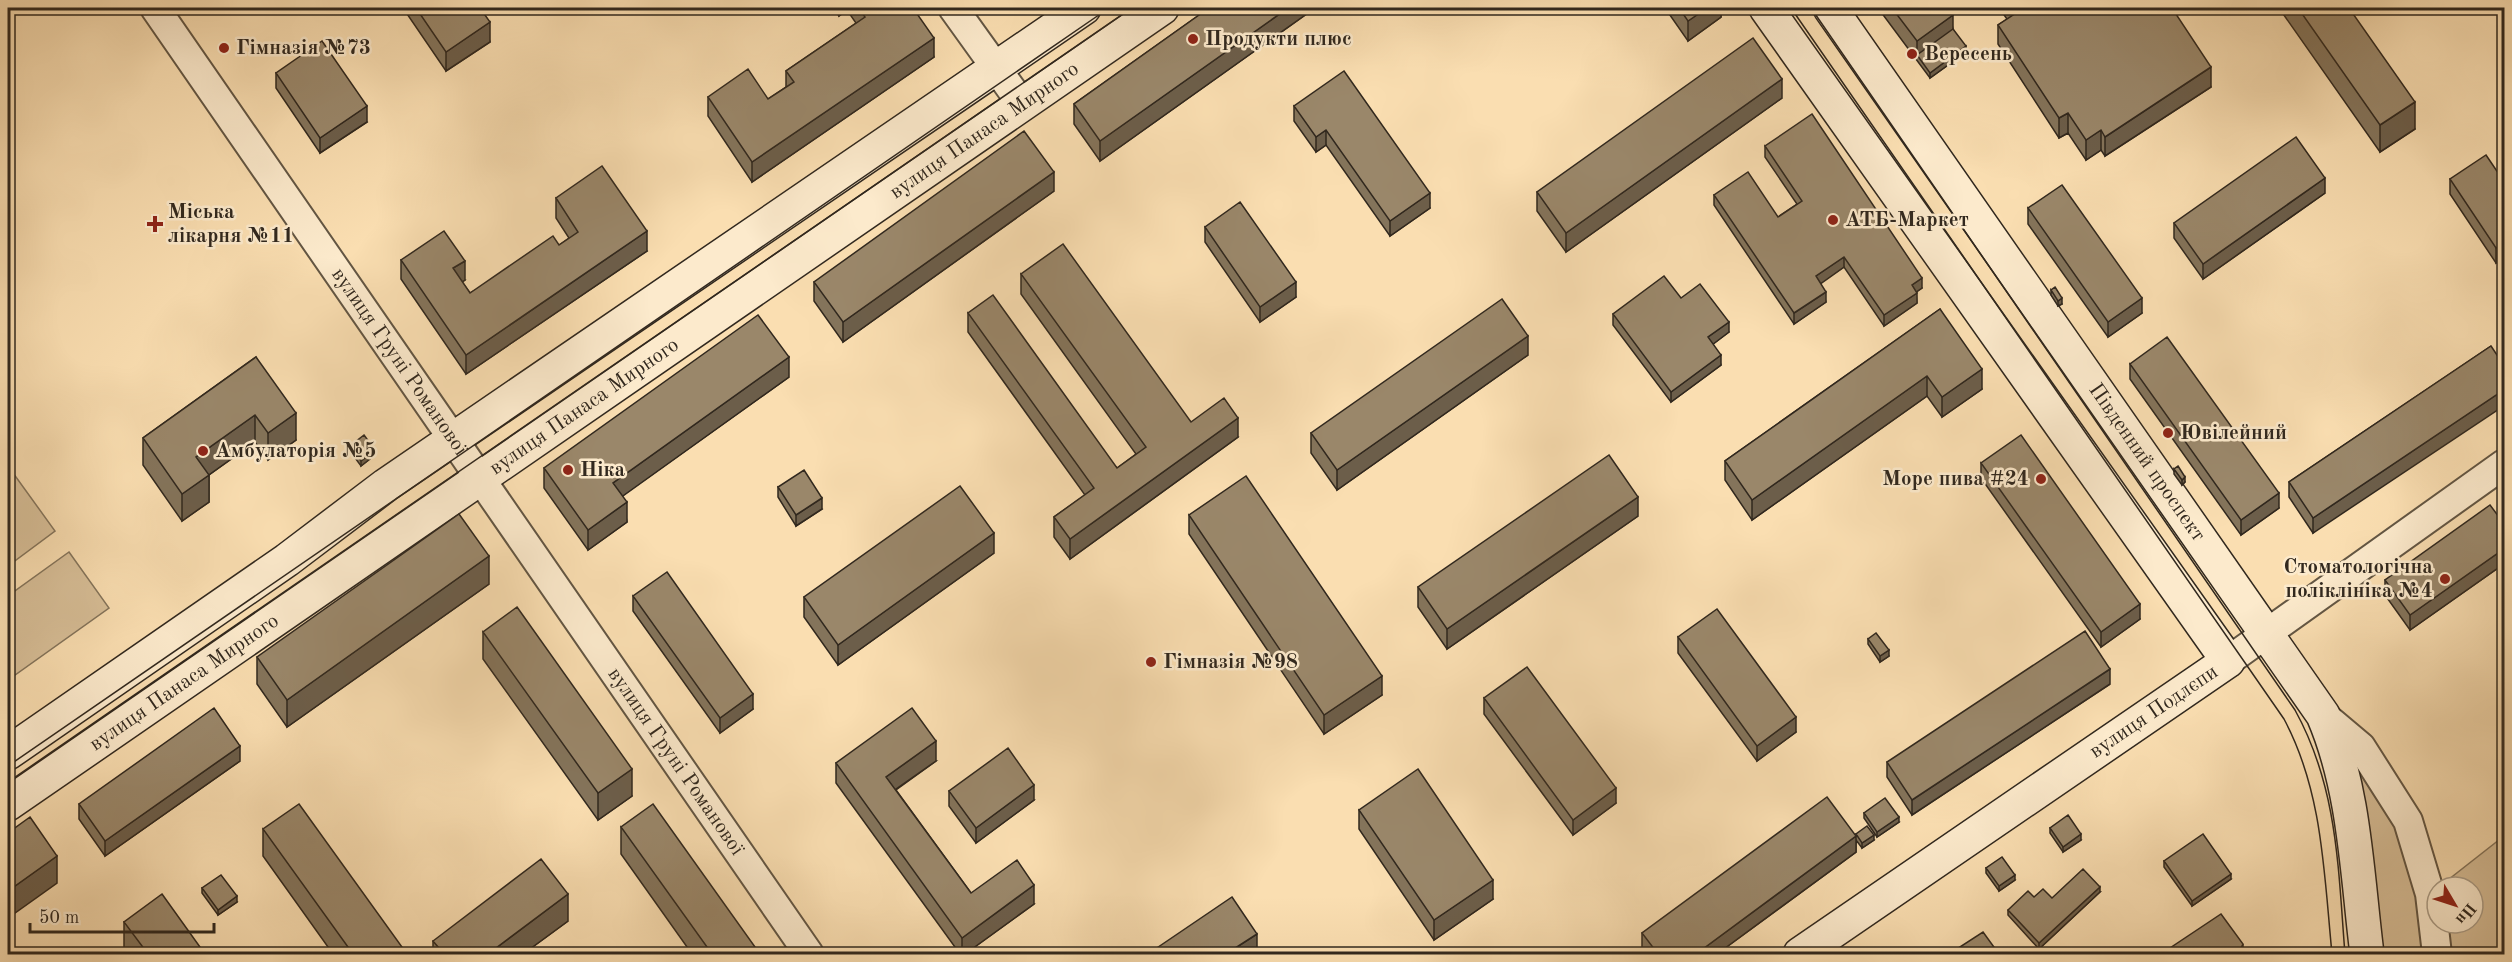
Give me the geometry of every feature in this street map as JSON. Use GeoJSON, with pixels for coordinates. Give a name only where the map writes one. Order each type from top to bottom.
{"type":"FeatureCollection","features":[{"type":"Feature","properties":{"kind":"main road","name":"вулиця Панаса Мирного"},"geometry":{"type":"LineString","coordinates":[[8,753],[287,560],[386,485],[1084,8]]}},
{"type":"Feature","properties":{"kind":"main road","name":"вулиця Панаса Мирного"},"geometry":{"type":"LineString","coordinates":[[8,804],[1162,8]]}},
{"type":"Feature","properties":{"kind":"main road"},"geometry":{"type":"LineString","coordinates":[[1766,8],[2228,661]]}},
{"type":"Feature","properties":{"kind":"main road","name":"Південний проспект"},"geometry":{"type":"LineString","coordinates":[[1830,8],[2323,715],[2336,746],[2345,782],[2367,954]]}},
{"type":"Feature","properties":{"kind":"main road","name":"вулиця Подлєпи"},"geometry":{"type":"LineString","coordinates":[[1800,954],[2228,661]]}},
{"type":"Feature","properties":{"kind":"street","name":"вулиця Груні Романової"},"geometry":{"type":"LineString","coordinates":[[155,8],[809,954]]}},
{"type":"Feature","properties":{"kind":"street"},"geometry":{"type":"LineString","coordinates":[[953,8],[1022,104]]}},
{"type":"Feature","properties":{"kind":"street","name":"вулиця Подлєпи"},"geometry":{"type":"LineString","coordinates":[[2228,661],[2505,464]]}},
{"type":"Feature","properties":{"kind":"street"},"geometry":{"type":"LineString","coordinates":[[2323,715],[2361,747],[2408,821],[2430,894],[2437,954]]}},
{"type":"Feature","properties":{"kind":"shaded area"},"geometry":{"type":"Polygon","coordinates":[[[8,466],[55,531],[8,566],[8,466]]]}},
{"type":"Feature","properties":{"kind":"shaded area"},"geometry":{"type":"Polygon","coordinates":[[[69,552],[109,608],[8,680],[8,596],[69,552]]]}},
{"type":"Feature","properties":{"kind":"shaded area"},"geometry":{"type":"Polygon","coordinates":[[[2361,747],[2425,895],[2425,935],[2485,935],[2485,875],[2454,875],[2504,836],[2504,954],[2367,954],[2345,782],[2361,747]]]}},
{"type":"Feature","properties":{"kind":"building"},"geometry":{"type":"Polygon","coordinates":[[[416,8],[480,8],[490,22],[446,52],[416,8]]]}},
{"type":"Feature","properties":{"kind":"building"},"geometry":{"type":"Polygon","coordinates":[[[859,8],[913,8],[934,38],[752,162],[708,97],[748,69],[768,99],[794,82],[786,71],[865,17],[859,8]]]}},
{"type":"Feature","properties":{"kind":"building"},"geometry":{"type":"Polygon","coordinates":[[[1209,8],[1288,8],[1100,141],[1074,104],[1209,8]]]}},
{"type":"Feature","properties":{"kind":"building"},"geometry":{"type":"Polygon","coordinates":[[[1679,8],[1707,8],[1688,21],[1679,8]]]}},
{"type":"Feature","properties":{"kind":"building"},"geometry":{"type":"Polygon","coordinates":[[[1892,8],[1948,8],[1953,15],[1917,41],[1892,8]]]}},
{"type":"Feature","properties":{"kind":"building"},"geometry":{"type":"Polygon","coordinates":[[[2012,8],[2172,8],[2211,67],[2105,137],[2101,130],[2086,140],[2068,113],[2059,118],[1998,25],[2016,13],[2012,8]]]}},
{"type":"Feature","properties":{"kind":"building"},"geometry":{"type":"Polygon","coordinates":[[[2298,8],[2349,8],[2415,102],[2380,125],[2298,8]]]}},
{"type":"Feature","properties":{"kind":"building"},"geometry":{"type":"Polygon","coordinates":[[[1953,29],[1966,46],[1930,73],[1917,55],[1953,29]]]}},
{"type":"Feature","properties":{"kind":"building"},"geometry":{"type":"Polygon","coordinates":[[[1753,38],[1782,79],[1566,233],[1537,192],[1753,38]]]}},
{"type":"Feature","properties":{"kind":"building"},"geometry":{"type":"Polygon","coordinates":[[[322,41],[367,106],[320,138],[276,73],[322,41]]]}},
{"type":"Feature","properties":{"kind":"building"},"geometry":{"type":"Polygon","coordinates":[[[1344,71],[1430,193],[1390,221],[1326,130],[1316,137],[1294,106],[1344,71]]]}},
{"type":"Feature","properties":{"kind":"building","name":"АТБ-Маркет"},"geometry":{"type":"Polygon","coordinates":[[[1812,114],[1922,278],[1912,285],[1917,293],[1884,315],[1844,257],[1816,276],[1826,292],[1794,313],[1714,195],[1748,172],[1778,217],[1802,201],[1765,146],[1812,114]]]}},
{"type":"Feature","properties":{"kind":"building"},"geometry":{"type":"Polygon","coordinates":[[[1024,131],[1054,172],[843,322],[814,282],[1024,131]]]}},
{"type":"Feature","properties":{"kind":"building"},"geometry":{"type":"Polygon","coordinates":[[[2296,137],[2325,178],[2203,264],[2174,223],[2296,137]]]}},
{"type":"Feature","properties":{"kind":"building"},"geometry":{"type":"Polygon","coordinates":[[[2486,155],[2505,183],[2505,242],[2496,248],[2450,179],[2486,155]]]}},
{"type":"Feature","properties":{"kind":"building"},"geometry":{"type":"Polygon","coordinates":[[[602,166],[647,231],[466,355],[401,260],[444,231],[465,261],[453,268],[470,293],[553,236],[559,245],[578,232],[556,198],[602,166]]]}},
{"type":"Feature","properties":{"kind":"building"},"geometry":{"type":"Polygon","coordinates":[[[2062,185],[2142,298],[2108,322],[2028,208],[2062,185]]]}},
{"type":"Feature","properties":{"kind":"building"},"geometry":{"type":"Polygon","coordinates":[[[1240,202],[1296,282],[1260,307],[1205,227],[1240,202]]]}},
{"type":"Feature","properties":{"kind":"building"},"geometry":{"type":"Polygon","coordinates":[[[1063,244],[1191,422],[1224,398],[1238,418],[1070,539],[1054,517],[1094,488],[968,313],[993,295],[1117,468],[1146,447],[1021,274],[1063,244]]]}},
{"type":"Feature","properties":{"kind":"building"},"geometry":{"type":"Polygon","coordinates":[[[1664,276],[1681,298],[1700,284],[1729,322],[1708,337],[1721,355],[1671,392],[1613,314],[1664,276]]]}},
{"type":"Feature","properties":{"kind":"building"},"geometry":{"type":"Polygon","coordinates":[[[2055,287],[2062,298],[2058,301],[2051,290],[2055,287]]]}},
{"type":"Feature","properties":{"kind":"building"},"geometry":{"type":"Polygon","coordinates":[[[1502,299],[1528,336],[1337,470],[1311,433],[1502,299]]]}},
{"type":"Feature","properties":{"kind":"building"},"geometry":{"type":"Polygon","coordinates":[[[1940,309],[1982,369],[1942,397],[1927,376],[1752,500],[1725,461],[1940,309]]]}},
{"type":"Feature","properties":{"kind":"building"},"geometry":{"type":"Polygon","coordinates":[[[758,315],[789,357],[613,483],[627,502],[588,530],[544,468],[758,315]]]}},
{"type":"Feature","properties":{"kind":"building"},"geometry":{"type":"Polygon","coordinates":[[[2167,337],[2279,493],[2241,520],[2130,364],[2167,337]]]}},
{"type":"Feature","properties":{"kind":"building"},"geometry":{"type":"Polygon","coordinates":[[[2491,346],[2505,367],[2505,389],[2313,518],[2289,482],[2491,346]]]}},
{"type":"Feature","properties":{"kind":"building"},"geometry":{"type":"Polygon","coordinates":[[[256,357],[296,413],[268,433],[255,415],[196,457],[209,475],[182,494],[143,438],[256,357]]]}},
{"type":"Feature","properties":{"kind":"building"},"geometry":{"type":"Polygon","coordinates":[[[364,435],[375,450],[361,461],[350,446],[364,435]]]}},
{"type":"Feature","properties":{"kind":"building"},"geometry":{"type":"Polygon","coordinates":[[[2021,435],[2140,604],[2101,632],[1981,463],[2021,435]]]}},
{"type":"Feature","properties":{"kind":"building"},"geometry":{"type":"Polygon","coordinates":[[[1609,455],[1638,497],[1447,629],[1418,587],[1609,455]]]}},
{"type":"Feature","properties":{"kind":"building"},"geometry":{"type":"Polygon","coordinates":[[[2178,466],[2185,477],[2182,480],[2174,469],[2178,466]]]}},
{"type":"Feature","properties":{"kind":"building"},"geometry":{"type":"Polygon","coordinates":[[[804,470],[822,498],[796,515],[778,487],[804,470]]]}},
{"type":"Feature","properties":{"kind":"building"},"geometry":{"type":"Polygon","coordinates":[[[1246,476],[1382,676],[1324,715],[1189,515],[1246,476]]]}},
{"type":"Feature","properties":{"kind":"building"},"geometry":{"type":"Polygon","coordinates":[[[960,486],[994,533],[838,645],[804,597],[960,486]]]}},
{"type":"Feature","properties":{"kind":"building","name":"Стоматологічна поліклініка №4"},"geometry":{"type":"Polygon","coordinates":[[[2490,505],[2505,525],[2505,548],[2410,615],[2385,580],[2490,505]]]}},
{"type":"Feature","properties":{"kind":"building"},"geometry":{"type":"Polygon","coordinates":[[[459,514],[489,556],[287,700],[257,657],[459,514]]]}},
{"type":"Feature","properties":{"kind":"building"},"geometry":{"type":"Polygon","coordinates":[[[667,572],[753,694],[720,718],[633,596],[667,572]]]}},
{"type":"Feature","properties":{"kind":"building"},"geometry":{"type":"Polygon","coordinates":[[[517,607],[632,769],[598,793],[483,632],[517,607]]]}},
{"type":"Feature","properties":{"kind":"building"},"geometry":{"type":"Polygon","coordinates":[[[1717,609],[1796,717],[1757,746],[1678,637],[1717,609]]]}},
{"type":"Feature","properties":{"kind":"building"},"geometry":{"type":"Polygon","coordinates":[[[2085,631],[2110,669],[1912,800],[1887,762],[2085,631]]]}},
{"type":"Feature","properties":{"kind":"building"},"geometry":{"type":"Polygon","coordinates":[[[1876,633],[1889,650],[1880,656],[1868,639],[1876,633]]]}},
{"type":"Feature","properties":{"kind":"building"},"geometry":{"type":"Polygon","coordinates":[[[1527,667],[1616,788],[1573,820],[1484,698],[1527,667]]]}},
{"type":"Feature","properties":{"kind":"building"},"geometry":{"type":"Polygon","coordinates":[[[214,708],[240,746],[105,841],[79,804],[214,708]]]}},
{"type":"Feature","properties":{"kind":"building"},"geometry":{"type":"Polygon","coordinates":[[[912,708],[936,741],[886,777],[971,893],[1017,860],[1034,885],[962,938],[836,763],[912,708]]]}},
{"type":"Feature","properties":{"kind":"building"},"geometry":{"type":"Polygon","coordinates":[[[1008,748],[1034,785],[976,828],[949,791],[1008,748]]]}},
{"type":"Feature","properties":{"kind":"building"},"geometry":{"type":"Polygon","coordinates":[[[1418,769],[1493,880],[1434,920],[1359,810],[1418,769]]]}},
{"type":"Feature","properties":{"kind":"building"},"geometry":{"type":"Polygon","coordinates":[[[1827,797],[1856,836],[1696,954],[1658,954],[1642,933],[1827,797]]]}},
{"type":"Feature","properties":{"kind":"building"},"geometry":{"type":"Polygon","coordinates":[[[1885,798],[1899,817],[1877,832],[1864,813],[1885,798]]]}},
{"type":"Feature","properties":{"kind":"building"},"geometry":{"type":"Polygon","coordinates":[[[299,804],[407,954],[353,954],[263,829],[299,804]]]}},
{"type":"Feature","properties":{"kind":"building"},"geometry":{"type":"Polygon","coordinates":[[[653,804],[760,954],[712,954],[621,827],[653,804]]]}},
{"type":"Feature","properties":{"kind":"building"},"geometry":{"type":"Polygon","coordinates":[[[2068,815],[2081,834],[2063,847],[2050,828],[2068,815]]]}},
{"type":"Feature","properties":{"kind":"building"},"geometry":{"type":"Polygon","coordinates":[[[30,817],[57,856],[8,891],[8,833],[30,817]]]}},
{"type":"Feature","properties":{"kind":"building"},"geometry":{"type":"Polygon","coordinates":[[[1867,826],[1874,835],[1862,843],[1856,834],[1867,826]]]}},
{"type":"Feature","properties":{"kind":"building"},"geometry":{"type":"Polygon","coordinates":[[[2203,834],[2231,874],[2192,901],[2164,861],[2203,834]]]}},
{"type":"Feature","properties":{"kind":"building"},"geometry":{"type":"Polygon","coordinates":[[[2002,857],[2015,875],[1999,886],[1986,868],[2002,857]]]}},
{"type":"Feature","properties":{"kind":"building"},"geometry":{"type":"Polygon","coordinates":[[[541,859],[568,894],[488,954],[444,954],[433,941],[541,859]]]}},
{"type":"Feature","properties":{"kind":"building"},"geometry":{"type":"Polygon","coordinates":[[[2083,869],[2100,887],[2039,943],[2008,910],[2028,891],[2034,897],[2043,889],[2052,898],[2083,869]]]}},
{"type":"Feature","properties":{"kind":"building"},"geometry":{"type":"Polygon","coordinates":[[[221,875],[237,896],[218,910],[202,888],[221,875]]]}},
{"type":"Feature","properties":{"kind":"building"},"geometry":{"type":"Polygon","coordinates":[[[162,894],[205,954],[148,954],[124,922],[162,894]]]}},
{"type":"Feature","properties":{"kind":"building"},"geometry":{"type":"Polygon","coordinates":[[[1232,897],[1257,934],[1226,954],[1148,954],[1232,897]]]}},
{"type":"Feature","properties":{"kind":"building"},"geometry":{"type":"Polygon","coordinates":[[[2221,914],[2243,944],[2238,954],[2161,954],[2221,914]]]}},
{"type":"Feature","properties":{"kind":"building"},"geometry":{"type":"Polygon","coordinates":[[[1983,932],[1999,954],[1949,954],[1983,932]]]}},
{"type":"Feature","properties":{"kind":"tram line"},"geometry":{"type":"LineString","coordinates":[[8,766],[1109,8]]}},
{"type":"Feature","properties":{"kind":"tram line"},"geometry":{"type":"LineString","coordinates":[[8,782],[1132,8]]}},
{"type":"Feature","properties":{"kind":"tram line"},"geometry":{"type":"LineString","coordinates":[[1791,8],[2284,719],[2307,775],[2314,804],[2324,864],[2332,954]]}},
{"type":"Feature","properties":{"kind":"tram line"},"geometry":{"type":"LineString","coordinates":[[1811,8],[2295,710],[2309,739],[2328,799],[2334,829],[2345,954]]}},
{"type":"Feature","properties":{"kind":"place","name":"Продукти плюс"},"geometry":{"type":"Point","coordinates":[1193,39]}},
{"type":"Feature","properties":{"kind":"place","name":"Гімназія №73"},"geometry":{"type":"Point","coordinates":[224,48]}},
{"type":"Feature","properties":{"kind":"place","name":"Вересень"},"geometry":{"type":"Point","coordinates":[1912,54]}},
{"type":"Feature","properties":{"kind":"place","name":"АТБ-Маркет"},"geometry":{"type":"Point","coordinates":[1833,220]}},
{"type":"Feature","properties":{"kind":"place","name":"Міська лікарня №11"},"geometry":{"type":"Point","coordinates":[155,224]}},
{"type":"Feature","properties":{"kind":"place","name":"Ювілейний"},"geometry":{"type":"Point","coordinates":[2168,433]}},
{"type":"Feature","properties":{"kind":"place","name":"Амбулаторія №5"},"geometry":{"type":"Point","coordinates":[203,451]}},
{"type":"Feature","properties":{"kind":"place","name":"Ніка"},"geometry":{"type":"Point","coordinates":[568,470]}},
{"type":"Feature","properties":{"kind":"place","name":"Море пива #24"},"geometry":{"type":"Point","coordinates":[2041,479]}},
{"type":"Feature","properties":{"kind":"place","name":"Стоматологічна поліклініка №4"},"geometry":{"type":"Point","coordinates":[2445,579]}},
{"type":"Feature","properties":{"kind":"place","name":"Гімназія №98"},"geometry":{"type":"Point","coordinates":[1151,662]}}]}
